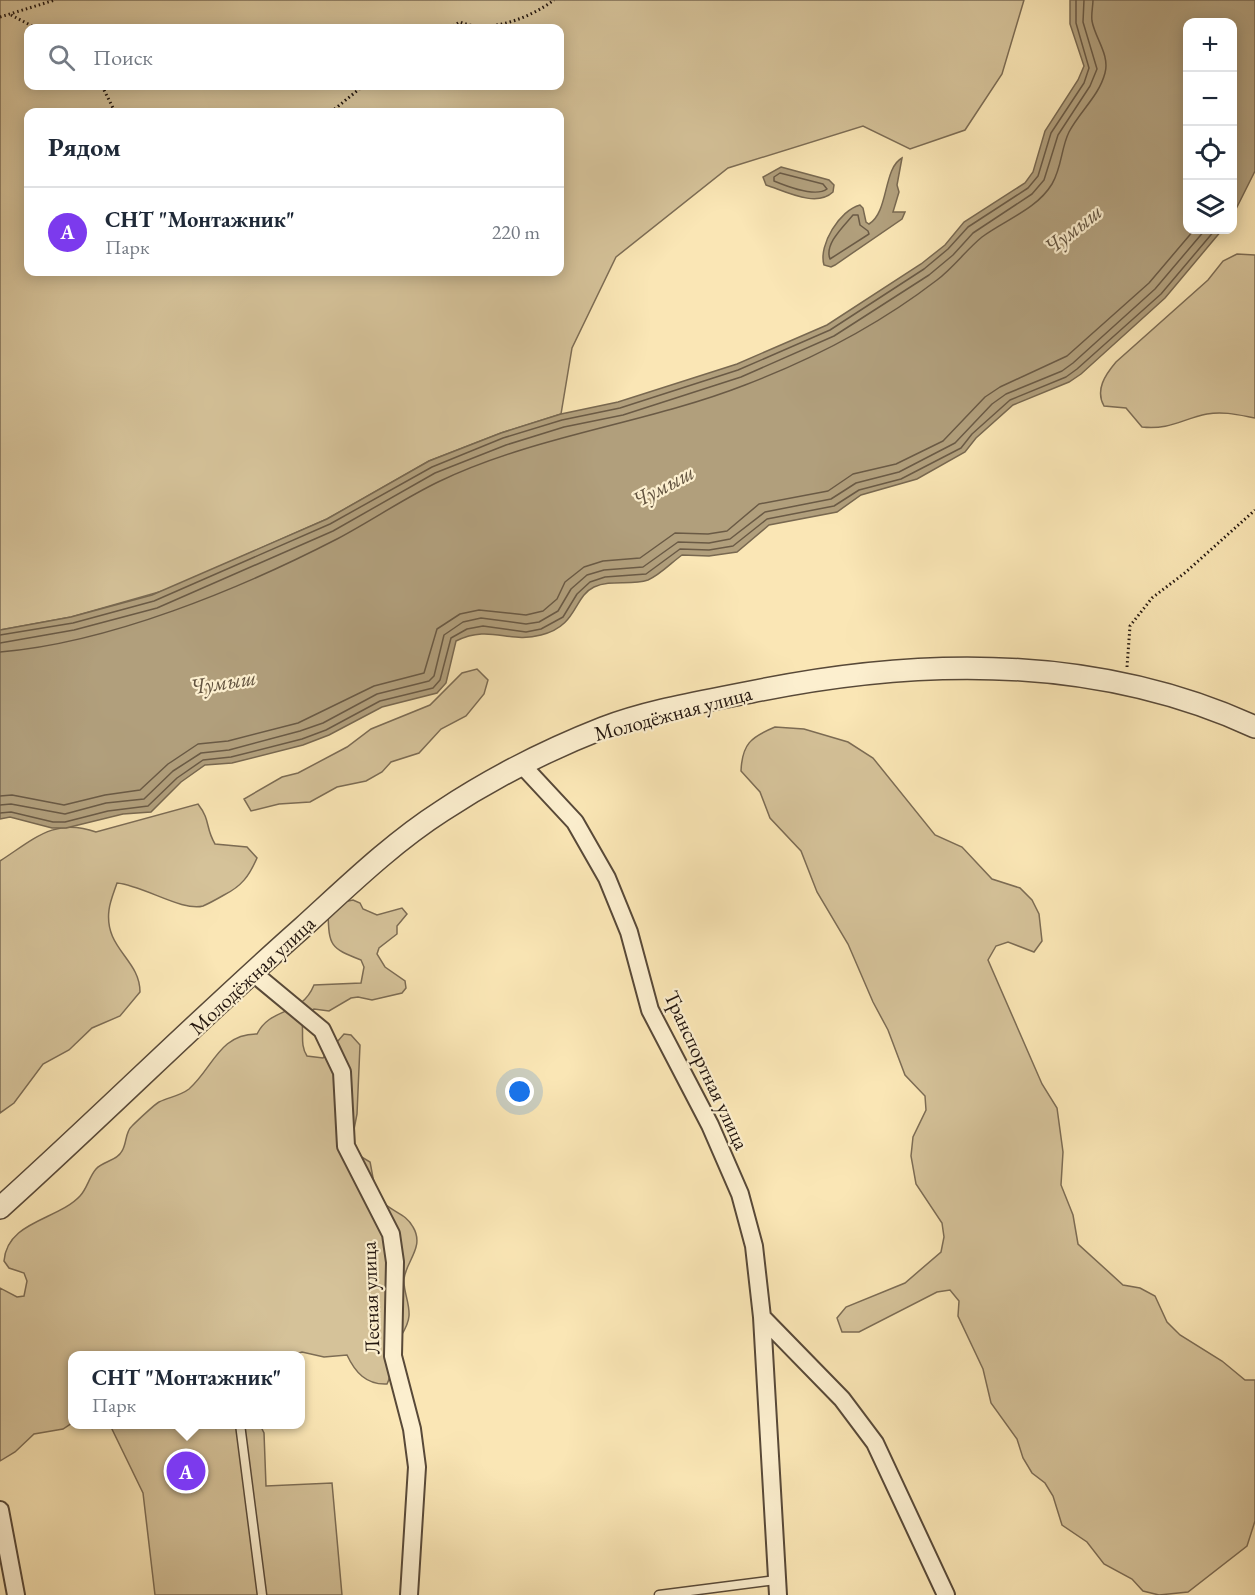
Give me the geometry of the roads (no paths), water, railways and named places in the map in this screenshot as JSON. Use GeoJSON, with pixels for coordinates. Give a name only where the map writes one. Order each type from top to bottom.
{"type":"FeatureCollection","features":[{"type":"Feature","properties":{"kind":"street","name":"Молодёжная улица"},"geometry":{"type":"LineString","coordinates":[[0,1208],[96,1121],[252,972],[357,879],[439,813],[522,765],[606,727],[651,714],[773,687],[853,674],[942,667],[985,667],[1036,670],[1126,684],[1184,700],[1255,727]]}},
{"type":"Feature","properties":{"kind":"street","name":"Транспортная улица"},"geometry":{"type":"LineString","coordinates":[[522,765],[575,822],[607,878],[629,932],[650,1010],[710,1125],[740,1194],[754,1246],[762,1317],[777,1588]]}},
{"type":"Feature","properties":{"kind":"street","name":"Лесная улица"},"geometry":{"type":"LineString","coordinates":[[252,972],[322,1030],[342,1072],[346,1146],[391,1234],[395,1262],[393,1356],[412,1429],[417,1467],[409,1595]]}},
{"type":"Feature","properties":{"kind":"street"},"geometry":{"type":"LineString","coordinates":[[762,1317],[842,1399],[875,1443],[946,1595]]}},
{"type":"Feature","properties":{"kind":"street"},"geometry":{"type":"LineString","coordinates":[[0,1510],[16,1595]]}},
{"type":"Feature","properties":{"kind":"lane"},"geometry":{"type":"LineString","coordinates":[[241,1429],[262,1595]]}},
{"type":"Feature","properties":{"kind":"lane"},"geometry":{"type":"LineString","coordinates":[[659,1595],[777,1588]]}},
{"type":"Feature","properties":{"kind":"water","name":"Чумыш"},"geometry":{"type":"Polygon","coordinates":[[[1070,0],[1255,0],[1255,171],[1237,207],[1237,18],[1183,18],[1183,234],[1219,234],[1165,298],[1081,374],[1069,382],[1013,405],[976,438],[965,452],[917,479],[861,495],[837,512],[769,525],[737,552],[709,556],[682,555],[648,580],[607,583],[594,587],[582,597],[562,625],[553,631],[530,637],[479,634],[456,641],[446,683],[437,693],[382,707],[329,735],[303,745],[232,763],[205,765],[181,782],[151,812],[123,814],[66,828],[52,828],[10,817],[0,819],[0,630],[71,617],[152,595],[327,519],[429,461],[501,433],[561,414],[618,402],[737,364],[827,325],[921,264],[945,245],[964,222],[1025,183],[1033,172],[1045,131],[1078,80],[1084,66],[1070,24],[1070,0]]]}},
{"type":"Feature","properties":{"kind":"water"},"geometry":{"type":"Polygon","coordinates":[[[902,158],[897,185],[899,192],[893,212],[905,212],[902,219],[835,265],[831,267],[824,265],[824,248],[832,229],[852,208],[860,205],[863,208],[866,222],[869,224],[875,218],[880,210],[892,171],[902,158]]]}},
{"type":"Feature","properties":{"kind":"water"},"geometry":{"type":"Polygon","coordinates":[[[781,167],[829,180],[834,185],[833,192],[826,197],[809,198],[766,185],[763,177],[781,167]]]}},
{"type":"Feature","properties":{"kind":"place","name":"СНТ \"Монтажник\""},"geometry":{"type":"Point","coordinates":[186,1471]}}]}
